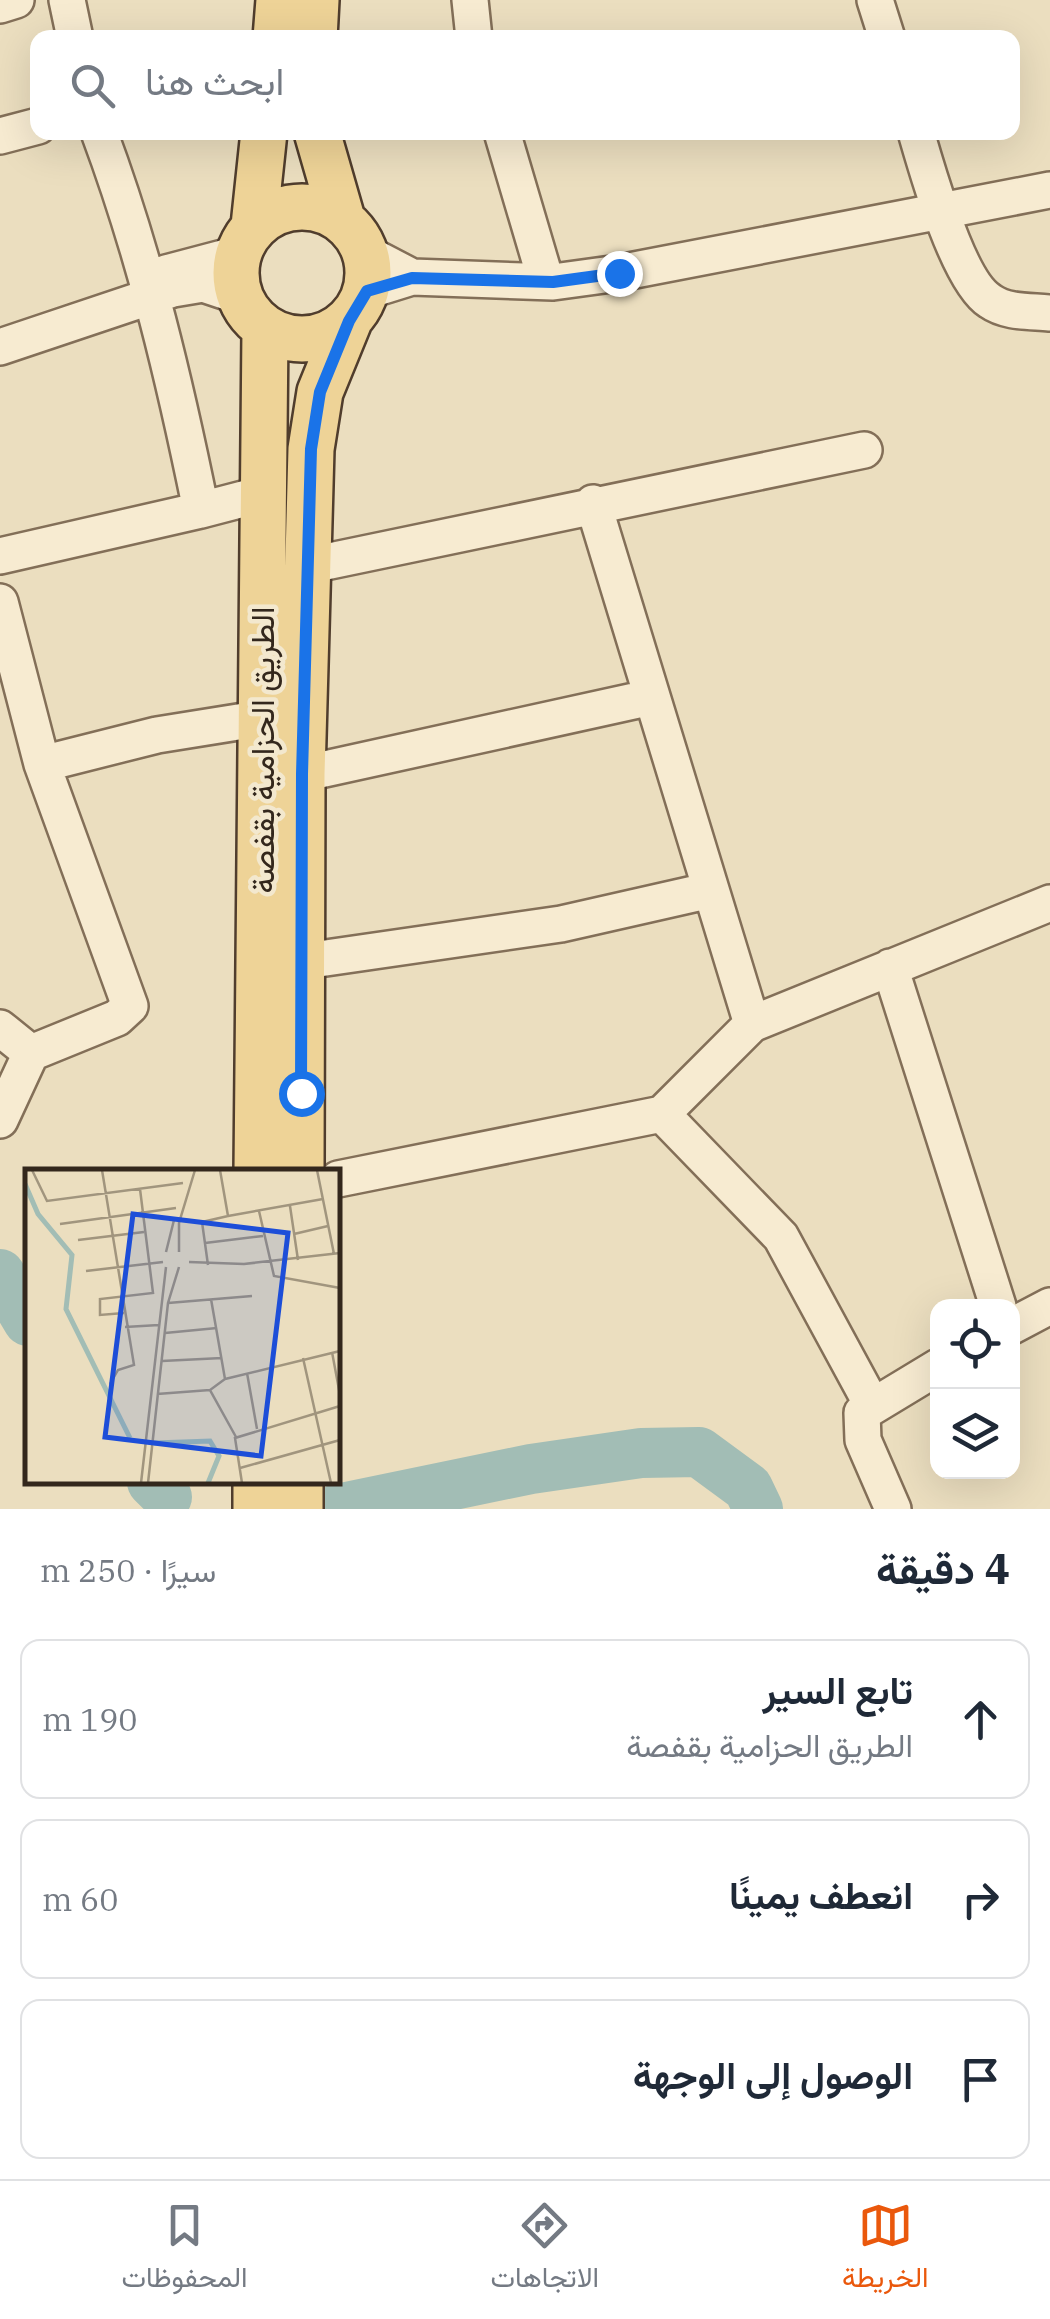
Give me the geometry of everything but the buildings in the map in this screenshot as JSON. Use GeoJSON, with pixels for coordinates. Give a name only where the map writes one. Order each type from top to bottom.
{"type":"FeatureCollection","features":[{"type":"Feature","properties":{"kind":"main road"},"geometry":{"type":"LineString","coordinates":[[277,30],[279,0]]}},
{"type":"Feature","properties":{"kind":"main road"},"geometry":{"type":"LineString","coordinates":[[314,30],[316,0]]}},
{"type":"Feature","properties":{"kind":"main road","name":"الطريق الحزامية بقفصة"},"geometry":{"type":"LineString","coordinates":[[257,1169],[262,494],[249,276],[263,140]]}},
{"type":"Feature","properties":{"kind":"main road"},"geometry":{"type":"LineString","coordinates":[[319,140],[356,271],[330,334],[308,340],[286,338],[249,276],[288,208],[306,206],[356,271]]}},
{"type":"Feature","properties":{"kind":"main road","name":"الطريق الحزامية بقفصة"},"geometry":{"type":"LineString","coordinates":[[301,1169],[305,962],[302,774],[311,449],[320,392],[356,271]]}},
{"type":"Feature","properties":{"kind":"street"},"geometry":{"type":"LineString","coordinates":[[0,5],[16,0]]}},
{"type":"Feature","properties":{"kind":"street"},"geometry":{"type":"LineString","coordinates":[[67,0],[73,30]]}},
{"type":"Feature","properties":{"kind":"street"},"geometry":{"type":"LineString","coordinates":[[470,0],[473,30]]}},
{"type":"Feature","properties":{"kind":"street"},"geometry":{"type":"LineString","coordinates":[[875,0],[884,30]]}},
{"type":"Feature","properties":{"kind":"street"},"geometry":{"type":"LineString","coordinates":[[0,136],[30,128]]}},
{"type":"Feature","properties":{"kind":"street"},"geometry":{"type":"LineString","coordinates":[[102,140],[148,287],[200,510]]}},
{"type":"Feature","properties":{"kind":"street"},"geometry":{"type":"LineString","coordinates":[[507,140],[546,282]]}},
{"type":"Feature","properties":{"kind":"street"},"geometry":{"type":"LineString","coordinates":[[918,140],[940,212],[983,296],[1005,308],[1050,312]]}},
{"type":"Feature","properties":{"kind":"street"},"geometry":{"type":"LineString","coordinates":[[356,271],[412,278],[546,282],[782,245],[1050,190]]}},
{"type":"Feature","properties":{"kind":"street"},"geometry":{"type":"LineString","coordinates":[[0,347],[148,287],[249,276]]}},
{"type":"Feature","properties":{"kind":"street"},"geometry":{"type":"LineString","coordinates":[[306,566],[593,503],[864,450]]}},
{"type":"Feature","properties":{"kind":"street"},"geometry":{"type":"LineString","coordinates":[[0,556],[262,494]]}},
{"type":"Feature","properties":{"kind":"street"},"geometry":{"type":"LineString","coordinates":[[593,503],[752,1024]]}},
{"type":"Feature","properties":{"kind":"street"},"geometry":{"type":"LineString","coordinates":[[0,602],[10,673],[130,1006],[117,1018],[31,1053],[0,1120]]}},
{"type":"Feature","properties":{"kind":"street"},"geometry":{"type":"LineString","coordinates":[[302,774],[652,696]]}},
{"type":"Feature","properties":{"kind":"street"},"geometry":{"type":"LineString","coordinates":[[42,764],[157,735],[263,718]]}},
{"type":"Feature","properties":{"kind":"street"},"geometry":{"type":"LineString","coordinates":[[305,962],[561,924],[711,890]]}},
{"type":"Feature","properties":{"kind":"street"},"geometry":{"type":"LineString","coordinates":[[340,1179],[662,1114],[752,1024],[1050,903]]}},
{"type":"Feature","properties":{"kind":"street"},"geometry":{"type":"LineString","coordinates":[[890,967],[996,1299]]}},
{"type":"Feature","properties":{"kind":"street"},"geometry":{"type":"LineString","coordinates":[[0,1028],[31,1053]]}},
{"type":"Feature","properties":{"kind":"street"},"geometry":{"type":"LineString","coordinates":[[662,1114],[781,1237],[871,1403]]}},
{"type":"Feature","properties":{"kind":"street"},"geometry":{"type":"LineString","coordinates":[[1020,1322],[1050,1306]]}},
{"type":"Feature","properties":{"kind":"street"},"geometry":{"type":"LineString","coordinates":[[893,1509],[859,1425],[862,1413],[871,1403],[930,1372]]}},
{"type":"Feature","properties":{"kind":"waterway"},"geometry":{"type":"LineString","coordinates":[[0,1274],[25,1316]]}},
{"type":"Feature","properties":{"kind":"waterway"},"geometry":{"type":"LineString","coordinates":[[337,1509],[531,1469],[641,1453],[699,1452],[748,1488],[758,1509]]}},
{"type":"Feature","properties":{"kind":"waterway"},"geometry":{"type":"LineString","coordinates":[[154,1484],[167,1497]]}},
{"type":"Feature","properties":{"kind":"route"},"geometry":{"type":"LineString","coordinates":[[301,1093],[306,566],[311,449],[320,392],[332,360],[367,291],[412,278],[553,282],[619,273]]}}]}
